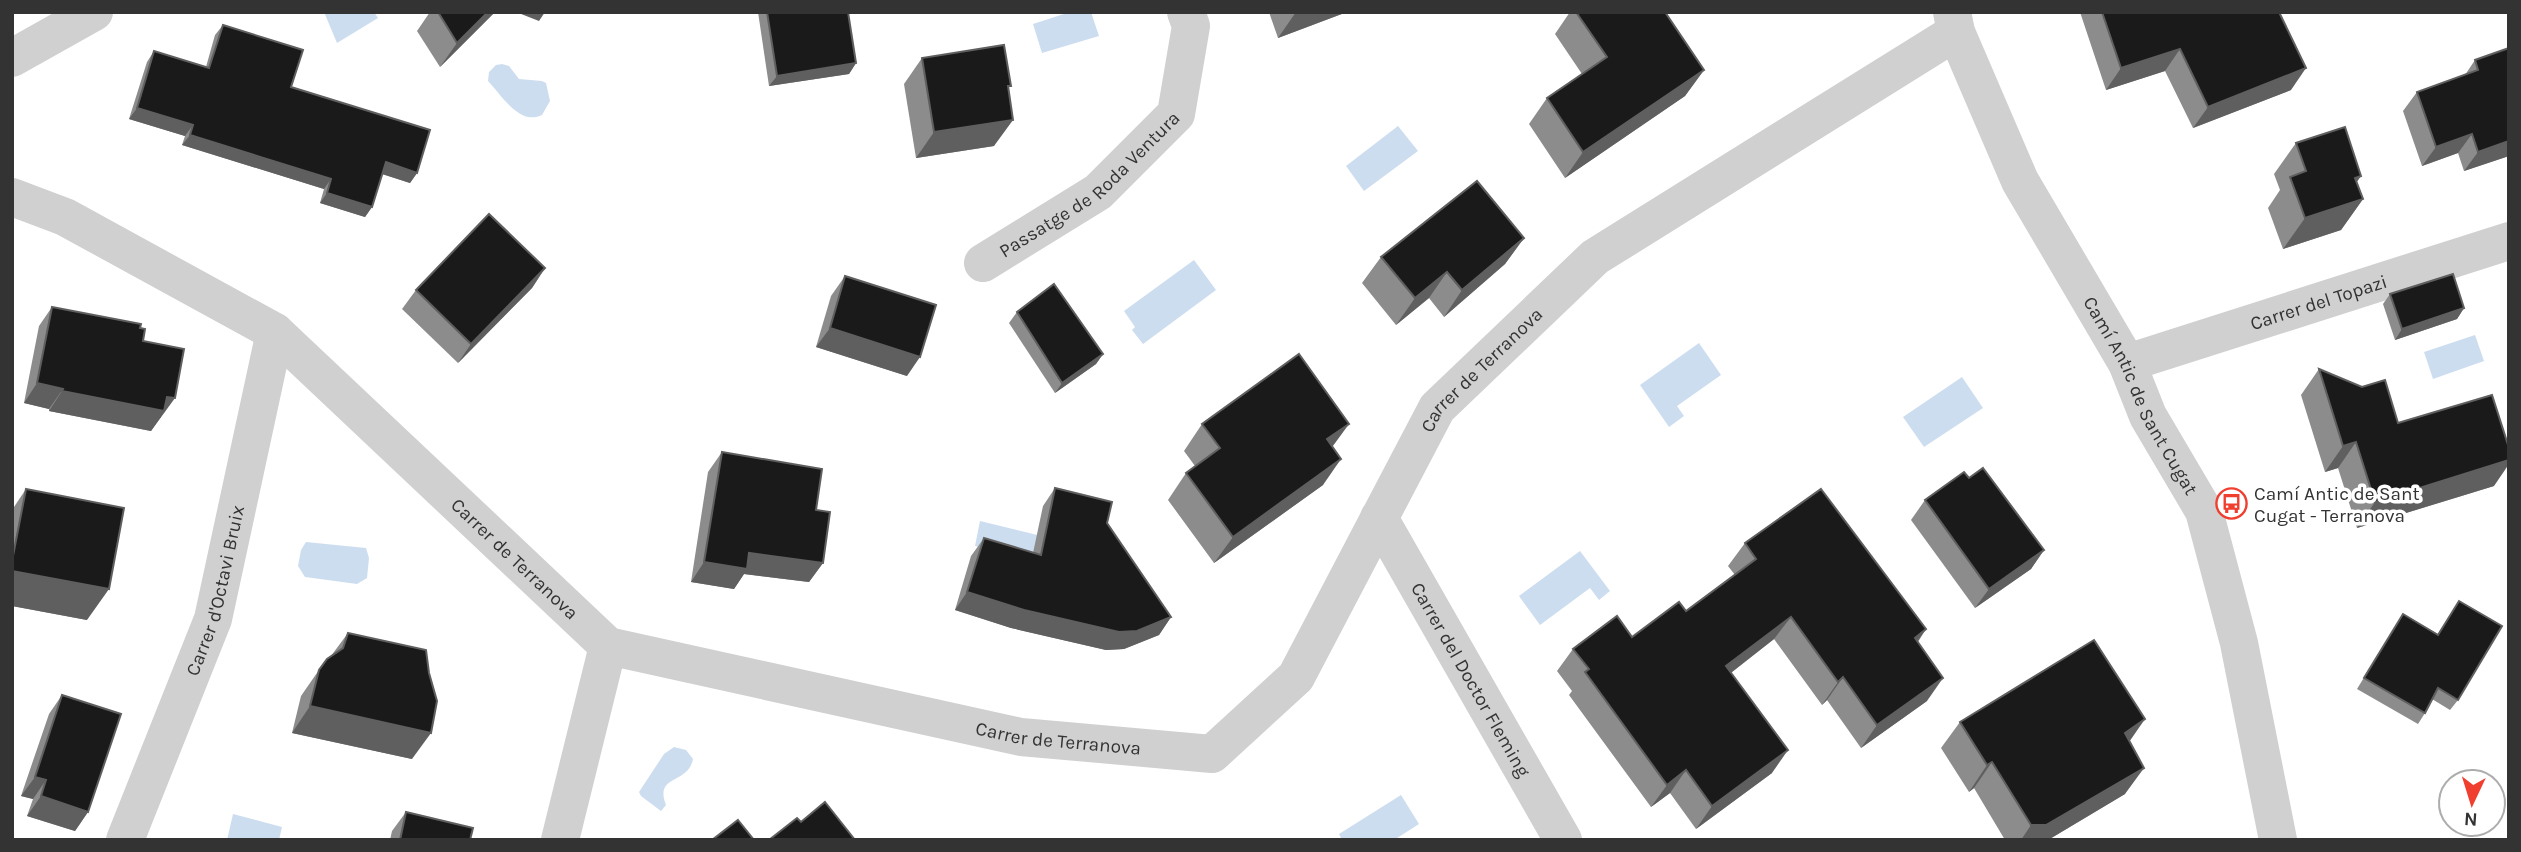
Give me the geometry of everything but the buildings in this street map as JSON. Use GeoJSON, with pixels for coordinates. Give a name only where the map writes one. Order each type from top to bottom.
{"type":"FeatureCollection","features":[{"type":"Feature","properties":{"kind":"street"},"geometry":{"type":"LineString","coordinates":[[12,58],[94,12]]}},
{"type":"Feature","properties":{"kind":"street","name":"Passatge de Roda Ventura"},"geometry":{"type":"LineString","coordinates":[[983,263],[1097,192],[1176,114],[1191,26],[1186,12]]}},
{"type":"Feature","properties":{"kind":"street","name":"Camí Antic de Sant Cugat"},"geometry":{"type":"LineString","coordinates":[[1954,22],[2021,181],[2127,363],[2148,416],[2204,511],[2239,643],[2278,840]]}},
{"type":"Feature","properties":{"kind":"street","name":"Carrer de Terranova"},"geometry":{"type":"LineString","coordinates":[[12,197],[65,217],[275,332],[608,646],[1021,737],[1212,754],[1296,677],[1437,408],[1595,257],[1954,22]]}},
{"type":"Feature","properties":{"kind":"street","name":"Carrer del Topazi"},"geometry":{"type":"LineString","coordinates":[[2127,363],[2509,241]]}},
{"type":"Feature","properties":{"kind":"street","name":"Carrer d'Octavi Bruix"},"geometry":{"type":"LineString","coordinates":[[125,840],[213,619],[275,332]]}},
{"type":"Feature","properties":{"kind":"street","name":"Carrer del Doctor Fleming"},"geometry":{"type":"LineString","coordinates":[[1379,518],[1563,840]]}},
{"type":"Feature","properties":{"kind":"street"},"geometry":{"type":"LineString","coordinates":[[560,840],[608,646]]}},
{"type":"Feature","properties":{"kind":"water"},"geometry":{"type":"Polygon","coordinates":[[[324,12],[374,12],[378,18],[337,43],[324,12]]]}},
{"type":"Feature","properties":{"kind":"water"},"geometry":{"type":"Polygon","coordinates":[[[1070,12],[1091,12],[1099,36],[1042,53],[1033,24],[1070,12]]]}},
{"type":"Feature","properties":{"kind":"water"},"geometry":{"type":"Polygon","coordinates":[[[496,65],[509,66],[519,79],[546,83],[550,101],[542,115],[534,117],[519,113],[488,81],[489,72],[496,65]]]}},
{"type":"Feature","properties":{"kind":"water"},"geometry":{"type":"Polygon","coordinates":[[[1398,126],[1418,151],[1364,191],[1346,166],[1398,126]]]}},
{"type":"Feature","properties":{"kind":"water"},"geometry":{"type":"Polygon","coordinates":[[[1194,260],[1216,290],[1143,344],[1132,330],[1135,327],[1124,311],[1194,260]]]}},
{"type":"Feature","properties":{"kind":"water"},"geometry":{"type":"Polygon","coordinates":[[[2475,335],[2484,361],[2433,379],[2424,352],[2475,335]]]}},
{"type":"Feature","properties":{"kind":"water"},"geometry":{"type":"Polygon","coordinates":[[[1699,343],[1721,375],[1677,406],[1684,416],[1669,427],[1640,385],[1699,343]]]}},
{"type":"Feature","properties":{"kind":"water"},"geometry":{"type":"Polygon","coordinates":[[[1962,377],[1983,408],[1924,447],[1903,417],[1962,377]]]}},
{"type":"Feature","properties":{"kind":"water"},"geometry":{"type":"Polygon","coordinates":[[[980,521],[1074,544],[1068,568],[975,546],[980,521]]]}},
{"type":"Feature","properties":{"kind":"water"},"geometry":{"type":"Polygon","coordinates":[[[306,542],[366,548],[369,558],[367,578],[357,584],[305,577],[298,566],[301,550],[306,542]]]}},
{"type":"Feature","properties":{"kind":"water"},"geometry":{"type":"Polygon","coordinates":[[[1580,551],[1610,591],[1599,600],[1590,588],[1540,625],[1519,596],[1580,551]]]}},
{"type":"Feature","properties":{"kind":"water"},"geometry":{"type":"Polygon","coordinates":[[[674,747],[686,750],[693,759],[685,773],[664,788],[666,805],[661,811],[639,792],[664,754],[674,747]]]}},
{"type":"Feature","properties":{"kind":"water"},"geometry":{"type":"Polygon","coordinates":[[[1401,795],[1419,824],[1394,840],[1342,840],[1339,834],[1401,795]]]}},
{"type":"Feature","properties":{"kind":"water"},"geometry":{"type":"Polygon","coordinates":[[[233,814],[282,827],[279,840],[227,840],[233,814]]]}},
{"type":"Feature","properties":{"kind":"place","name":"Camí Antic de Sant Cugat - Terranova"},"geometry":{"type":"Point","coordinates":[2231,504]}}]}
